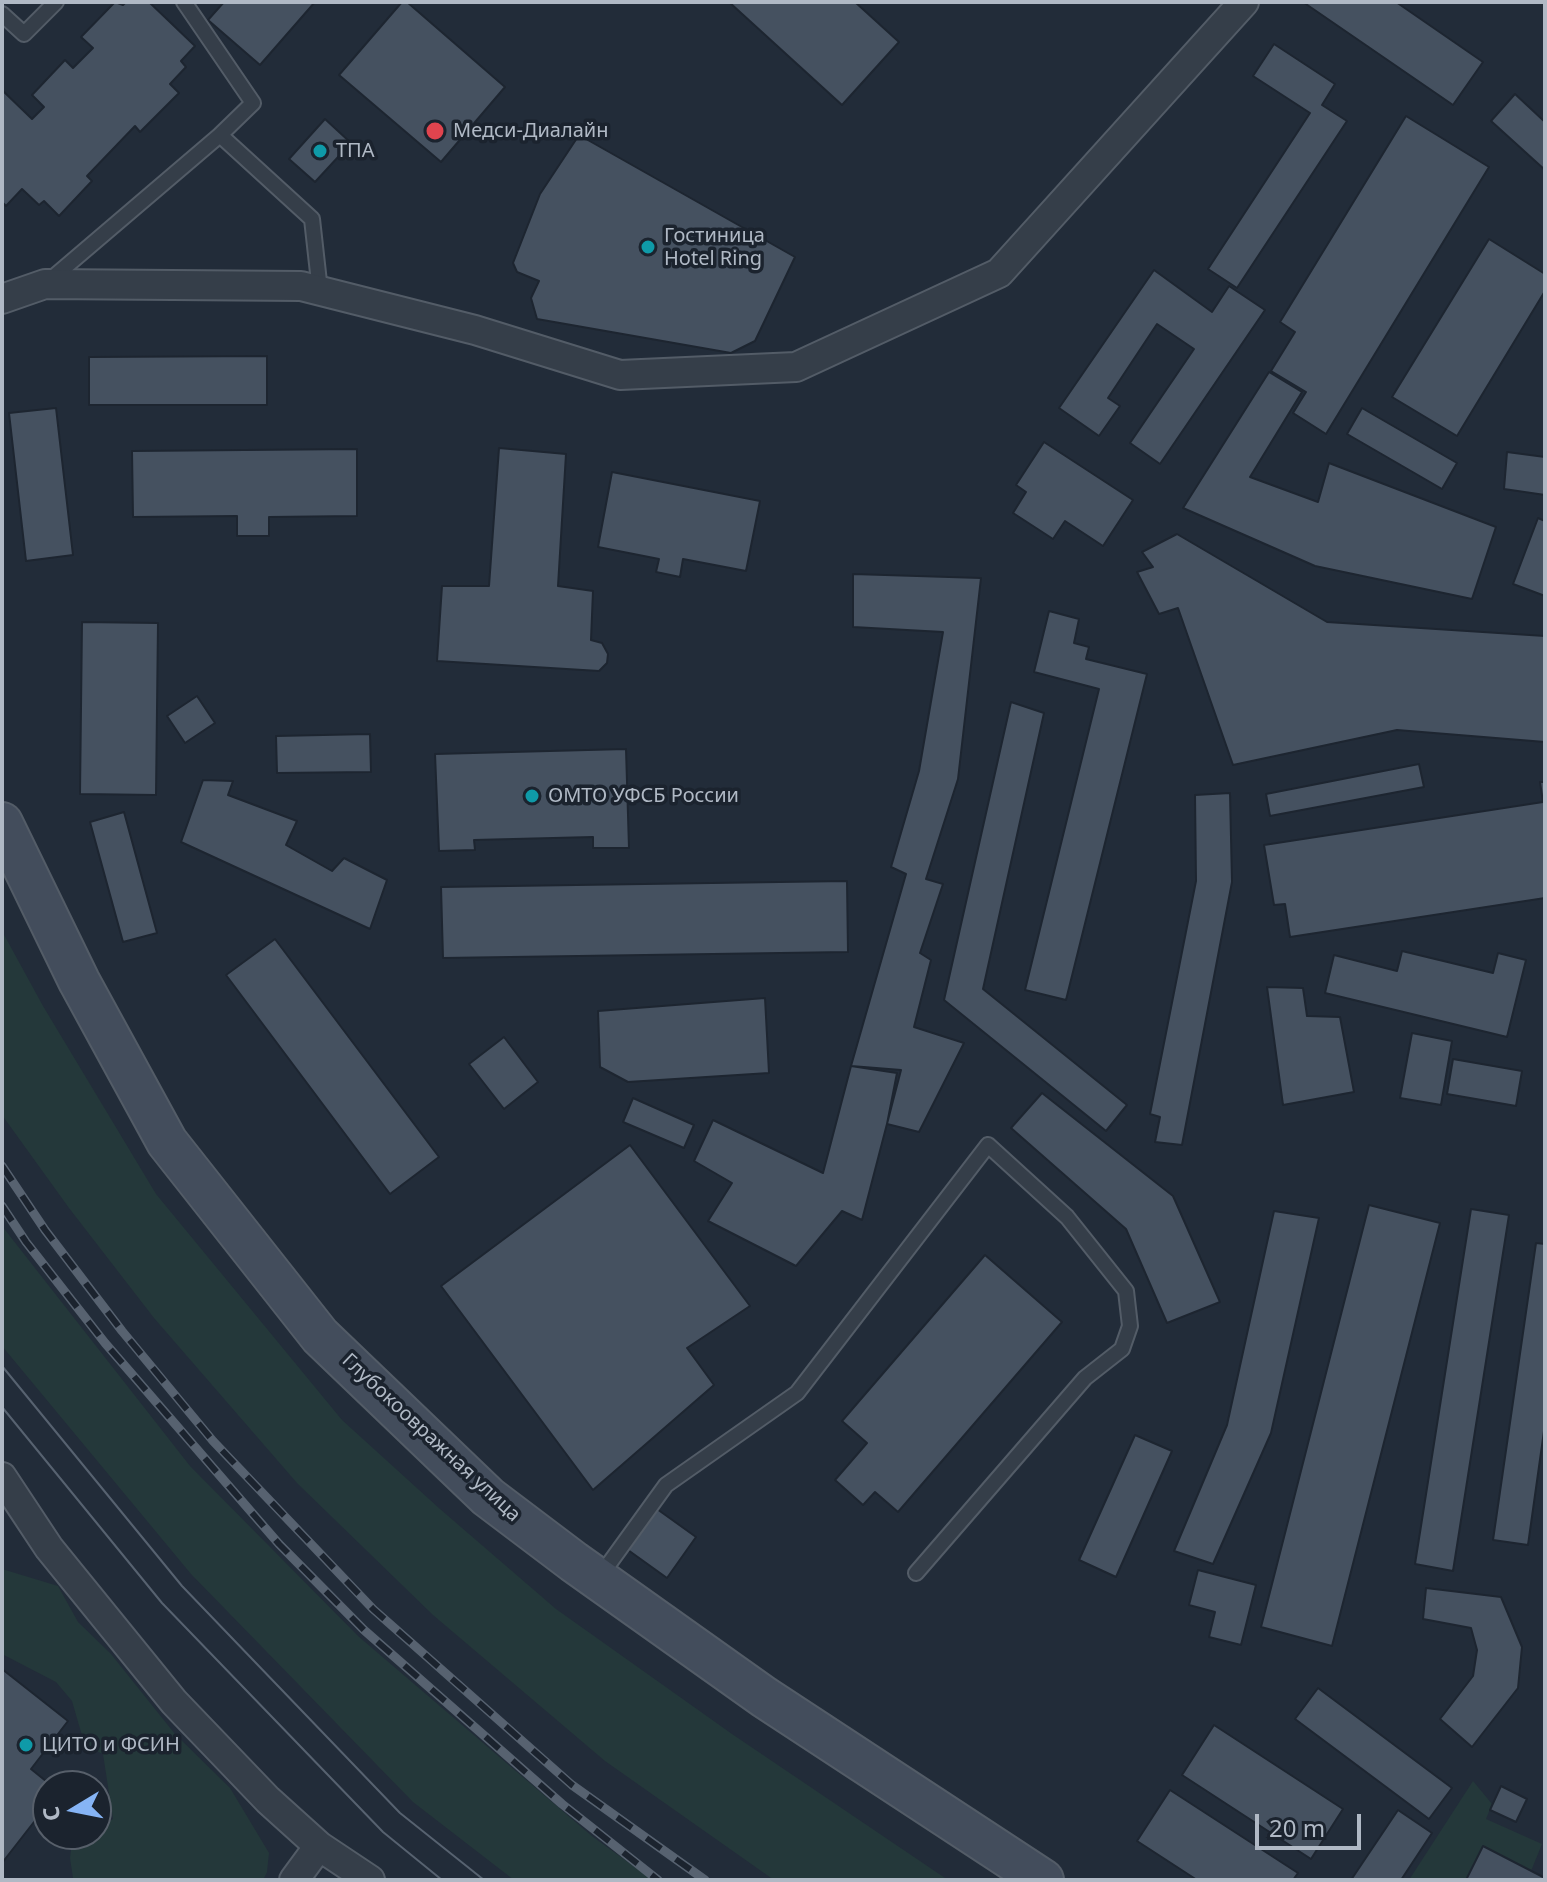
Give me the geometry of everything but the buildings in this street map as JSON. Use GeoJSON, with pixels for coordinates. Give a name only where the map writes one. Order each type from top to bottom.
{"type":"FeatureCollection","features":[{"type":"Feature","properties":{"kind":"main road","name":"Глубокоовражная улица"},"geometry":{"type":"LineString","coordinates":[[2,823],[79,981],[167,1142],[320,1336],[488,1497],[764,1697],[1043,1880]]}},
{"type":"Feature","properties":{"kind":"street"},"geometry":{"type":"LineString","coordinates":[[2,299],[45,284],[301,286],[475,330],[620,375],[796,367],[999,273],[1244,2]]}},
{"type":"Feature","properties":{"kind":"street"},"geometry":{"type":"LineString","coordinates":[[2,1477],[49,1548],[174,1702],[268,1800],[319,1846],[370,1880]]}},
{"type":"Feature","properties":{"kind":"street"},"geometry":{"type":"LineString","coordinates":[[294,1880],[319,1846]]}},
{"type":"Feature","properties":{"kind":"lane"},"geometry":{"type":"LineString","coordinates":[[2,14],[24,34],[56,2]]}},
{"type":"Feature","properties":{"kind":"lane"},"geometry":{"type":"LineString","coordinates":[[45,284],[220,135],[253,103],[184,2]]}},
{"type":"Feature","properties":{"kind":"lane"},"geometry":{"type":"LineString","coordinates":[[220,135],[312,219],[320,291]]}},
{"type":"Feature","properties":{"kind":"lane"},"geometry":{"type":"LineString","coordinates":[[598,1579],[666,1485],[797,1393],[988,1145],[1067,1217],[1126,1291],[1130,1326],[1122,1349],[1085,1378],[916,1573]]}},
{"type":"Feature","properties":{"kind":"green space"},"geometry":{"type":"Polygon","coordinates":[[[2,931],[43,1006],[156,1194],[342,1420],[556,1609],[732,1734],[948,1880],[774,1880],[605,1761],[433,1615],[297,1483],[154,1318],[2,1115],[2,931]]]}},
{"type":"Feature","properties":{"kind":"green space"},"geometry":{"type":"Polygon","coordinates":[[[2,1226],[190,1466],[358,1636],[593,1837],[653,1880],[514,1880],[413,1802],[191,1574],[2,1346],[2,1226]]]}},
{"type":"Feature","properties":{"kind":"green space"},"geometry":{"type":"Polygon","coordinates":[[[2,1569],[58,1586],[78,1622],[111,1654],[175,1734],[230,1788],[269,1853],[263,1880],[71,1880],[71,1850],[112,1850],[112,1770],[105,1770],[103,1754],[85,1746],[72,1701],[56,1682],[2,1654],[2,1569]]]}},
{"type":"Feature","properties":{"kind":"green space"},"geometry":{"type":"Polygon","coordinates":[[[1473,1781],[1492,1804],[1486,1819],[1542,1844],[1531,1871],[1484,1846],[1466,1880],[1409,1880],[1473,1781]]]}},
{"type":"Feature","properties":{"kind":"tram line"},"geometry":{"type":"LineString","coordinates":[[2,1366],[182,1586],[400,1813],[484,1880]]}},
{"type":"Feature","properties":{"kind":"tram line"},"geometry":{"type":"LineString","coordinates":[[2,1407],[162,1603],[383,1832],[442,1880]]}},
{"type":"Feature","properties":{"kind":"railway"},"geometry":{"type":"LineString","coordinates":[[2,1166],[45,1230],[122,1331],[213,1441],[373,1609],[572,1785],[705,1880]]}},
{"type":"Feature","properties":{"kind":"railway"},"geometry":{"type":"LineString","coordinates":[[2,1206],[26,1242],[105,1343],[279,1544],[364,1630],[562,1804],[658,1880]]}},
{"type":"Feature","properties":{"kind":"place","name":"Медси-Диалайн"},"geometry":{"type":"Point","coordinates":[435,131]}},
{"type":"Feature","properties":{"kind":"place","name":"ТПА"},"geometry":{"type":"Point","coordinates":[320,151]}},
{"type":"Feature","properties":{"kind":"place","name":"Гостиница Hotel Ring"},"geometry":{"type":"Point","coordinates":[648,247]}},
{"type":"Feature","properties":{"kind":"place","name":"ОМТО УФСБ России"},"geometry":{"type":"Point","coordinates":[532,796]}},
{"type":"Feature","properties":{"kind":"place","name":"ЦИТО и ФСИН"},"geometry":{"type":"Point","coordinates":[26,1745]}}]}
